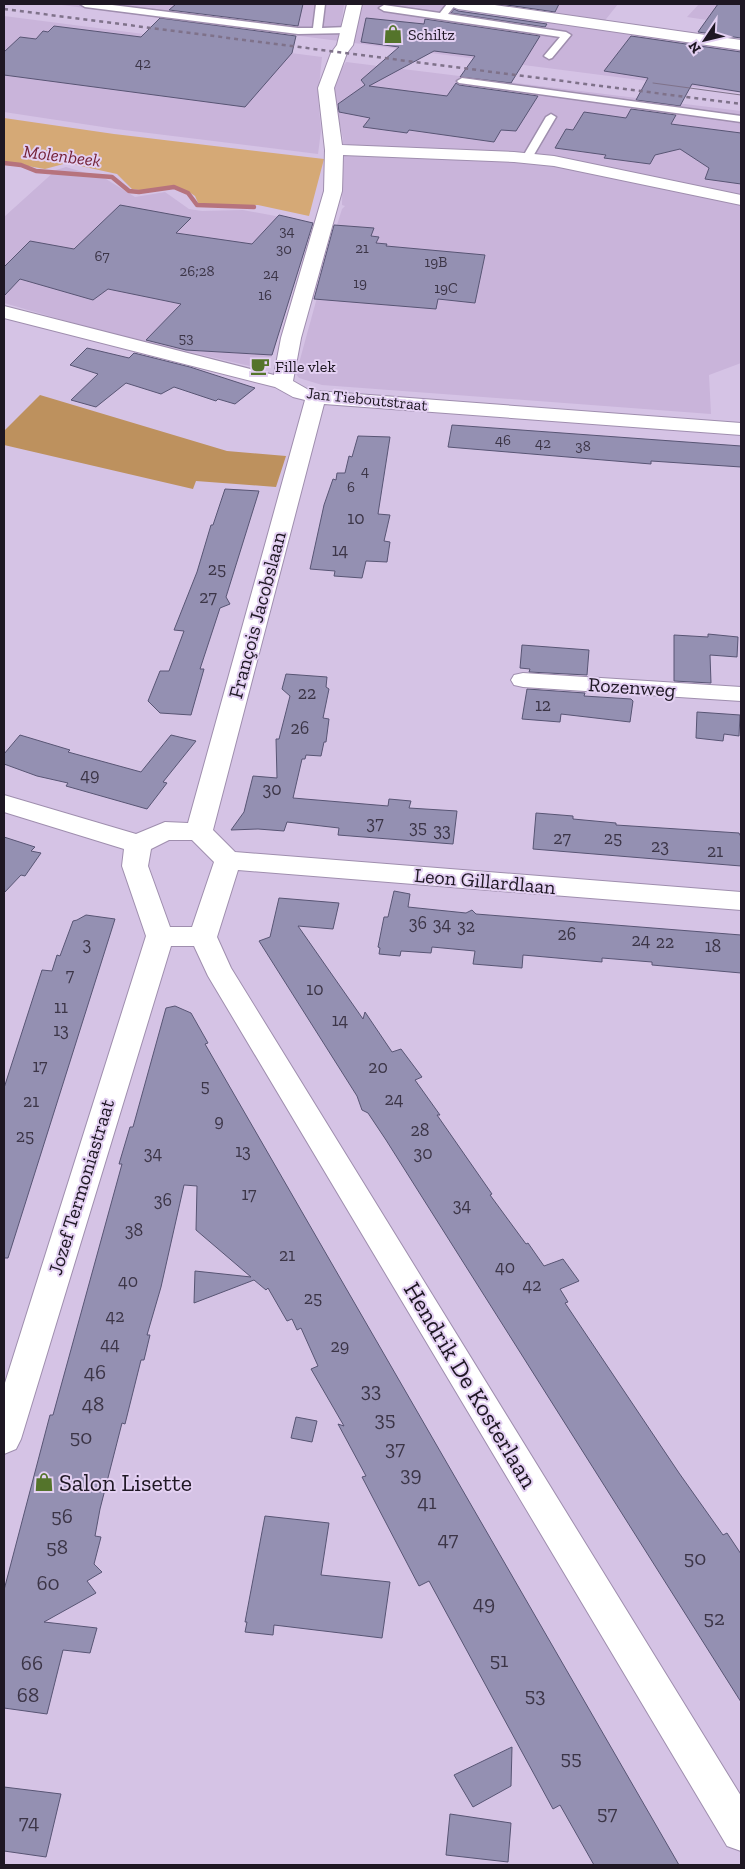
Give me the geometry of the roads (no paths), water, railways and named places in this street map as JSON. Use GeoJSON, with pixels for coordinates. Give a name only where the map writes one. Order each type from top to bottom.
{"type":"FeatureCollection","features":[{"type":"Feature","properties":{"kind":"street"},"geometry":{"type":"LineString","coordinates":[[282,383],[291,338],[323,232],[333,191],[334,150],[326,88],[339,52],[347,38],[354,4]]}},
{"type":"Feature","properties":{"kind":"street"},"geometry":{"type":"LineString","coordinates":[[458,4],[741,45]]}},
{"type":"Feature","properties":{"kind":"street"},"geometry":{"type":"LineString","coordinates":[[334,150],[527,158],[554,161],[741,200]]}},
{"type":"Feature","properties":{"kind":"street","name":"Jan Tieboutstraat"},"geometry":{"type":"LineString","coordinates":[[4,312],[72,331],[282,383],[300,393],[316,398],[741,429]]}},
{"type":"Feature","properties":{"kind":"street","name":"François Jacobslaan"},"geometry":{"type":"LineString","coordinates":[[199,832],[316,398]]}},
{"type":"Feature","properties":{"kind":"street","name":"Rozenweg"},"geometry":{"type":"LineString","coordinates":[[523,680],[741,694]]}},
{"type":"Feature","properties":{"kind":"street"},"geometry":{"type":"LineString","coordinates":[[4,803],[138,844],[165,830],[199,832],[228,860],[203,937],[160,936],[135,866],[138,844]]}},
{"type":"Feature","properties":{"kind":"street","name":"Leon Gillardlaan"},"geometry":{"type":"LineString","coordinates":[[228,860],[741,901]]}},
{"type":"Feature","properties":{"kind":"street","name":"Jozef Termoniastraat"},"geometry":{"type":"LineString","coordinates":[[4,1439],[11,1389],[160,936]]}},
{"type":"Feature","properties":{"kind":"street","name":"Hendrik De Kosterlaan"},"geometry":{"type":"LineString","coordinates":[[203,937],[218,969],[741,1832]]}},
{"type":"Feature","properties":{"kind":"lane"},"geometry":{"type":"LineString","coordinates":[[85,4],[298,31],[317,31],[347,38]]}},
{"type":"Feature","properties":{"kind":"lane"},"geometry":{"type":"LineString","coordinates":[[317,31],[321,4]]}},
{"type":"Feature","properties":{"kind":"lane"},"geometry":{"type":"LineString","coordinates":[[442,16],[451,4]]}},
{"type":"Feature","properties":{"kind":"lane"},"geometry":{"type":"LineString","coordinates":[[384,8],[566,35],[549,56]]}},
{"type":"Feature","properties":{"kind":"lane"},"geometry":{"type":"LineString","coordinates":[[555,34],[566,20]]}},
{"type":"Feature","properties":{"kind":"lane"},"geometry":{"type":"LineString","coordinates":[[462,81],[741,119]]}},
{"type":"Feature","properties":{"kind":"lane"},"geometry":{"type":"LineString","coordinates":[[527,158],[550,117]]}},
{"type":"Feature","properties":{"kind":"waterway","name":"Molenbeek"},"geometry":{"type":"LineString","coordinates":[[4,163],[21,165],[36,171],[112,177],[129,191],[139,192],[174,187],[188,193],[197,205],[254,207]]}},
{"type":"Feature","properties":{"kind":"tram line"},"geometry":{"type":"LineString","coordinates":[[653,83],[741,95]]}},
{"type":"Feature","properties":{"kind":"railway"},"geometry":{"type":"LineString","coordinates":[[4,9],[741,104]]}},
{"type":"Feature","properties":{"kind":"place","name":"Schiltz"},"geometry":{"type":"Point","coordinates":[393,34]}},
{"type":"Feature","properties":{"kind":"place","name":"Fille vlek"},"geometry":{"type":"Point","coordinates":[260,366]}},
{"type":"Feature","properties":{"kind":"place","name":"Salon Lisette"},"geometry":{"type":"Point","coordinates":[44,1482]}}]}
